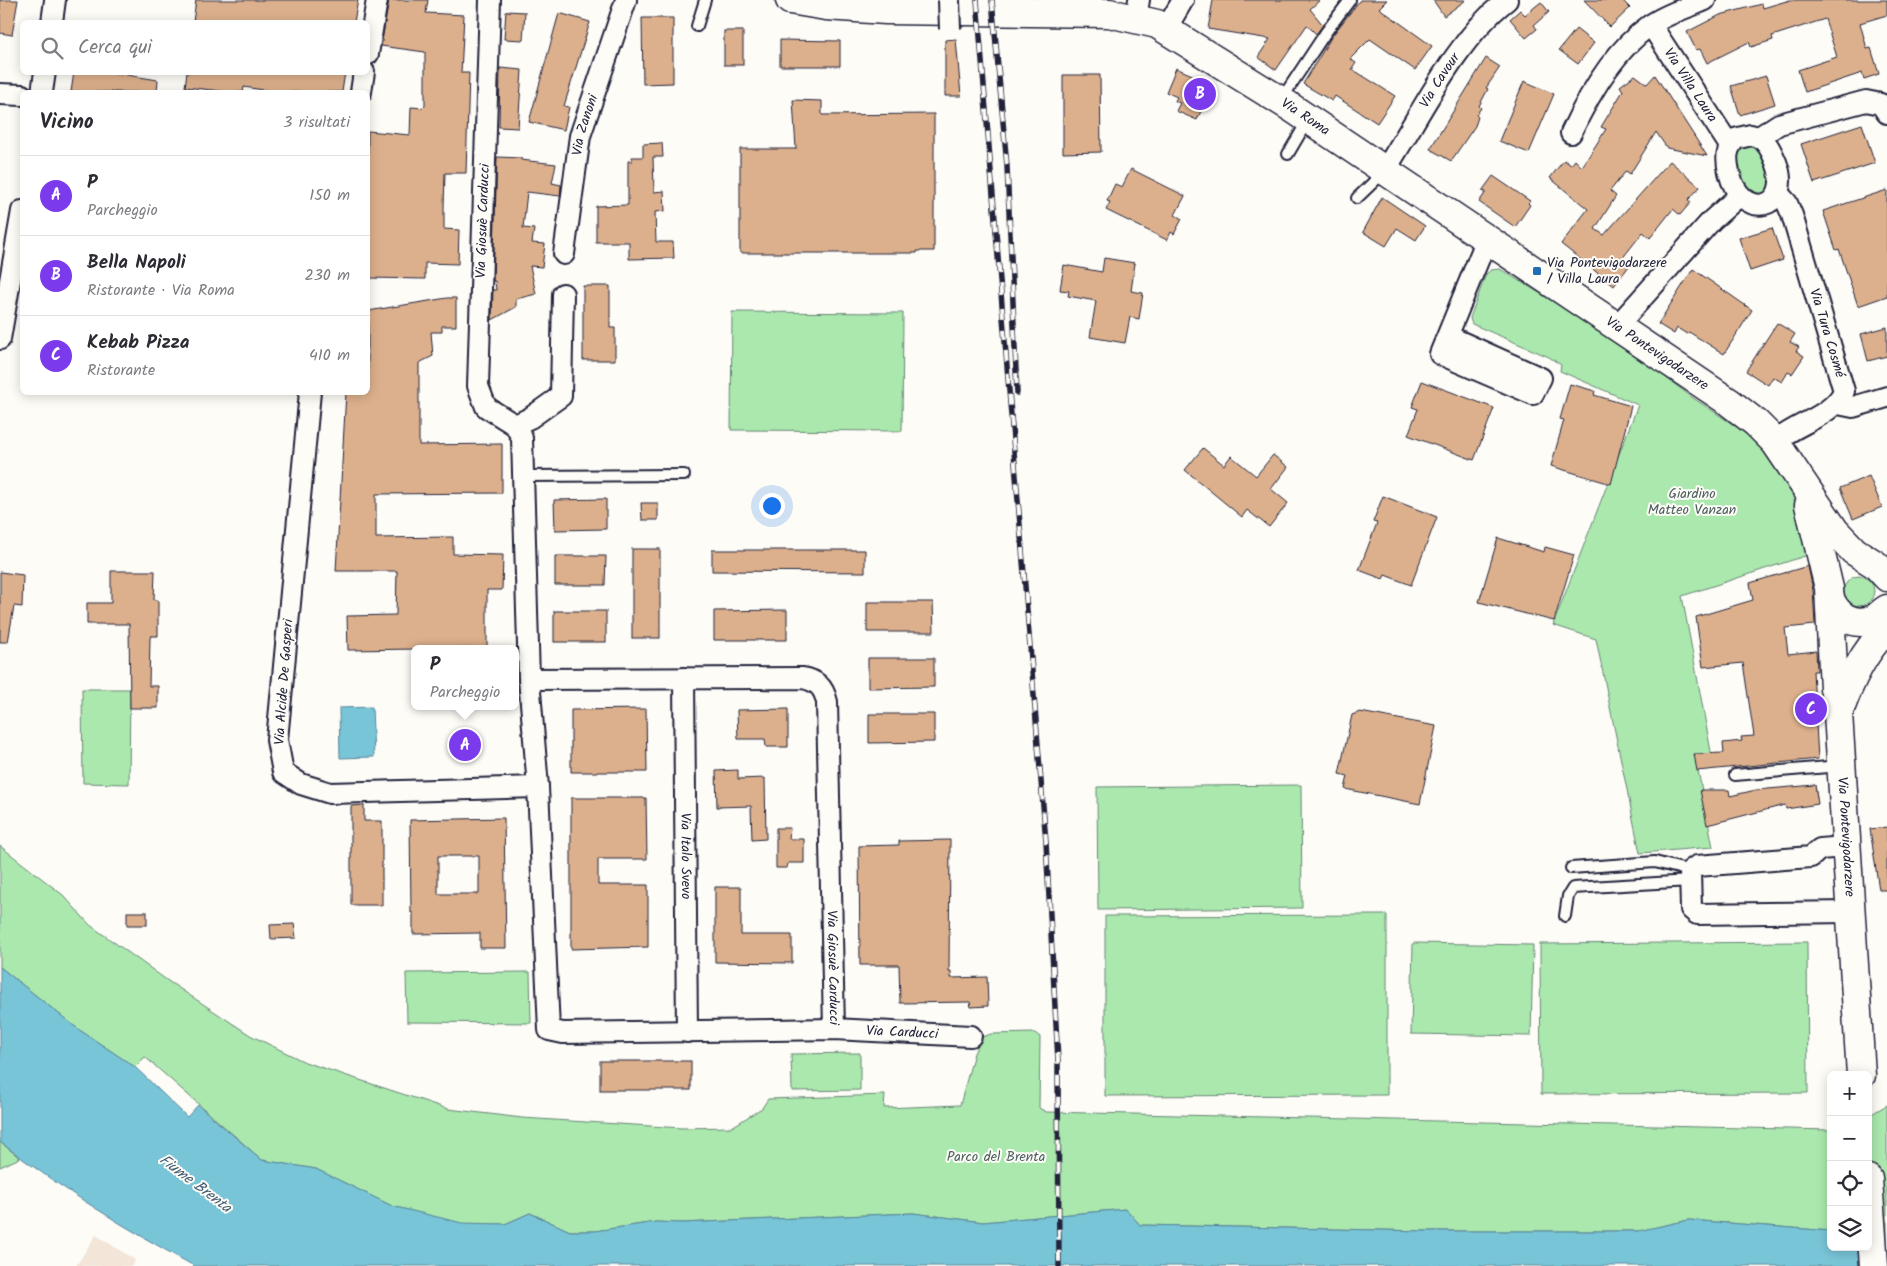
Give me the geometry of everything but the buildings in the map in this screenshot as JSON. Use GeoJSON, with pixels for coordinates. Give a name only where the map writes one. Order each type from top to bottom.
{"type":"FeatureCollection","features":[{"type":"Feature","properties":{"kind":"main road","name":"Via Roma"},"geometry":{"type":"LineString","coordinates":[[790,0],[867,9],[1109,13],[1138,9],[1385,170],[1479,234]]}},
{"type":"Feature","properties":{"kind":"main road","name":"Via Pontevigodarzere"},"geometry":{"type":"LineString","coordinates":[[1479,234],[1729,402],[1756,423],[1775,442],[1835,531],[1854,552],[1882,572]]}},
{"type":"Feature","properties":{"kind":"main road","name":"Via Pontevigodarzere"},"geometry":{"type":"LineString","coordinates":[[1804,487],[1830,594],[1834,688],[1838,713],[1845,847],[1861,1071]]}},
{"type":"Feature","properties":{"kind":"main road","name":"Via Pontevigodarzere"},"geometry":{"type":"LineString","coordinates":[[1882,572],[1851,562],[1836,572],[1830,594],[1842,616],[1862,622],[1883,615]]}},
{"type":"Feature","properties":{"kind":"main road","name":"Via Pontevigodarzere"},"geometry":{"type":"LineString","coordinates":[[1838,713],[1848,687],[1854,652],[1864,630],[1883,615]]}},
{"type":"Feature","properties":{"kind":"main road"},"geometry":{"type":"LineString","coordinates":[[1870,1206],[1874,1266]]}},
{"type":"Feature","properties":{"kind":"street"},"geometry":{"type":"LineString","coordinates":[[52,20],[56,0]]}},
{"type":"Feature","properties":{"kind":"street"},"geometry":{"type":"LineString","coordinates":[[370,42],[377,0]]}},
{"type":"Feature","properties":{"kind":"street","name":"Via Giosuè Carducci"},"geometry":{"type":"LineString","coordinates":[[490,0],[478,386],[486,406],[515,425],[522,438],[528,679],[538,787],[549,1030],[564,1033],[834,1030],[826,695],[818,684],[802,678],[528,679]]}},
{"type":"Feature","properties":{"kind":"street","name":"Via Zanoni"},"geometry":{"type":"LineString","coordinates":[[564,254],[580,136],[626,0]]}},
{"type":"Feature","properties":{"kind":"street"},"geometry":{"type":"LineString","coordinates":[[949,0],[950,29]]}},
{"type":"Feature","properties":{"kind":"street"},"geometry":{"type":"LineString","coordinates":[[1053,11],[1089,0]]}},
{"type":"Feature","properties":{"kind":"street"},"geometry":{"type":"LineString","coordinates":[[1166,29],[1183,0]]}},
{"type":"Feature","properties":{"kind":"street","name":"Via Cavour"},"geometry":{"type":"LineString","coordinates":[[1385,170],[1462,47],[1498,7],[1507,0]]}},
{"type":"Feature","properties":{"kind":"street"},"geometry":{"type":"LineString","coordinates":[[1571,133],[1584,104],[1629,43],[1650,24],[1705,0]]}},
{"type":"Feature","properties":{"kind":"street","name":"Via Villa Laura"},"geometry":{"type":"LineString","coordinates":[[1650,24],[1730,146]]}},
{"type":"Feature","properties":{"kind":"street"},"geometry":{"type":"LineString","coordinates":[[42,90],[45,75]]}},
{"type":"Feature","properties":{"kind":"street"},"geometry":{"type":"LineString","coordinates":[[361,90],[364,75]]}},
{"type":"Feature","properties":{"kind":"street"},"geometry":{"type":"LineString","coordinates":[[0,94],[20,95]]}},
{"type":"Feature","properties":{"kind":"street"},"geometry":{"type":"LineString","coordinates":[[1759,137],[1771,150],[1779,170],[1780,185],[1778,194],[1773,201],[1763,205],[1753,205],[1739,196],[1731,178],[1727,163],[1730,146],[1735,140],[1743,136],[1759,137],[1779,124],[1866,100],[1881,104],[1887,113]]}},
{"type":"Feature","properties":{"kind":"street","name":"Via Tura Cosmé"},"geometry":{"type":"LineString","coordinates":[[1778,194],[1787,202],[1792,215],[1844,392],[1838,404]]}},
{"type":"Feature","properties":{"kind":"street"},"geometry":{"type":"LineString","coordinates":[[1617,326],[1712,220],[1739,196]]}},
{"type":"Feature","properties":{"kind":"street"},"geometry":{"type":"LineString","coordinates":[[0,339],[20,223]]}},
{"type":"Feature","properties":{"kind":"street"},"geometry":{"type":"LineString","coordinates":[[1448,336],[1482,251],[1479,234]]}},
{"type":"Feature","properties":{"kind":"street"},"geometry":{"type":"LineString","coordinates":[[515,425],[530,418],[560,396],[563,294]]}},
{"type":"Feature","properties":{"kind":"street","name":"Via Alcide De Gasperi"},"geometry":{"type":"LineString","coordinates":[[310,395],[277,740],[283,772],[300,784],[330,793],[538,787]]}},
{"type":"Feature","properties":{"kind":"street"},"geometry":{"type":"LineString","coordinates":[[1775,442],[1783,435],[1838,404],[1853,407],[1887,397]]}},
{"type":"Feature","properties":{"kind":"street","name":"Via Italo Svevo"},"geometry":{"type":"LineString","coordinates":[[684,678],[687,1032]]}},
{"type":"Feature","properties":{"kind":"street"},"geometry":{"type":"LineString","coordinates":[[1845,847],[1820,849],[1811,858],[1697,866],[1690,876],[1691,909],[1697,914],[1850,912]]}},
{"type":"Feature","properties":{"kind":"street","name":"Via Carducci"},"geometry":{"type":"LineString","coordinates":[[834,1030],[971,1036]]}},
{"type":"Feature","properties":{"kind":"lane"},"geometry":{"type":"LineString","coordinates":[[698,26],[705,0]]}},
{"type":"Feature","properties":{"kind":"lane"},"geometry":{"type":"LineString","coordinates":[[1280,101],[1350,0]]}},
{"type":"Feature","properties":{"kind":"lane"},"geometry":{"type":"LineString","coordinates":[[1288,154],[1309,120]]}},
{"type":"Feature","properties":{"kind":"lane"},"geometry":{"type":"LineString","coordinates":[[1357,198],[1385,170]]}},
{"type":"Feature","properties":{"kind":"lane"},"geometry":{"type":"LineString","coordinates":[[523,476],[684,475]]}},
{"type":"Feature","properties":{"kind":"lane"},"geometry":{"type":"LineString","coordinates":[[1735,775],[1841,765]]}},
{"type":"Feature","properties":{"kind":"lane"},"geometry":{"type":"LineString","coordinates":[[1571,868],[1655,862],[1690,876]]}},
{"type":"Feature","properties":{"kind":"lane"},"geometry":{"type":"LineString","coordinates":[[1565,916],[1568,896],[1573,888],[1690,876]]}},
{"type":"Feature","properties":{"kind":"shaded area"},"geometry":{"type":"Polygon","coordinates":[[[96,1235],[135,1260],[132,1266],[76,1266],[96,1235]]]}},
{"type":"Feature","properties":{"kind":"green space"},"geometry":{"type":"Polygon","coordinates":[[[1750,143],[1758,145],[1771,173],[1769,192],[1758,198],[1739,180],[1736,154],[1740,146],[1750,143]]]}},
{"type":"Feature","properties":{"kind":"green space","name":"Giardino Matteo Vanzan"},"geometry":{"type":"Polygon","coordinates":[[[1500,269],[1616,340],[1693,398],[1763,444],[1792,494],[1811,554],[1682,596],[1712,757],[1696,760],[1713,847],[1640,853],[1596,639],[1553,625],[1638,405],[1560,371],[1561,365],[1549,357],[1472,324],[1470,318],[1486,274],[1491,270],[1500,269]]]}},
{"type":"Feature","properties":{"kind":"green space"},"geometry":{"type":"Polygon","coordinates":[[[732,312],[903,313],[902,431],[731,430],[732,312]]]}},
{"type":"Feature","properties":{"kind":"green space"},"geometry":{"type":"Polygon","coordinates":[[[1859,576],[1870,580],[1874,591],[1870,602],[1859,606],[1848,602],[1844,591],[1848,580],[1859,576]]]}},
{"type":"Feature","properties":{"kind":"green space"},"geometry":{"type":"Polygon","coordinates":[[[82,689],[130,689],[129,784],[83,783],[82,689]]]}},
{"type":"Feature","properties":{"kind":"green space"},"geometry":{"type":"Polygon","coordinates":[[[1301,785],[1302,908],[1098,910],[1097,787],[1301,785]]]}},
{"type":"Feature","properties":{"kind":"green space","name":"Parco del Brenta"},"geometry":{"type":"Polygon","coordinates":[[[0,846],[63,895],[90,925],[168,981],[250,1035],[305,1062],[448,1109],[522,1118],[682,1128],[732,1127],[762,1108],[768,1099],[885,1095],[884,1108],[960,1105],[974,1053],[982,1037],[991,1034],[1035,1033],[1040,1037],[1039,1108],[1046,1112],[1827,1130],[1827,1231],[1689,1220],[1639,1231],[1426,1231],[1140,1225],[1126,1209],[983,1222],[913,1213],[682,1223],[656,1222],[595,1231],[570,1231],[530,1213],[505,1224],[462,1224],[392,1206],[316,1169],[262,1160],[145,1057],[135,1067],[78,1029],[0,967],[0,846]]]}},
{"type":"Feature","properties":{"kind":"green space"},"geometry":{"type":"Polygon","coordinates":[[[1387,915],[1387,1095],[1105,1096],[1105,916],[1387,915]]]}},
{"type":"Feature","properties":{"kind":"green space"},"geometry":{"type":"Polygon","coordinates":[[[1807,942],[1808,1093],[1541,1094],[1540,944],[1807,942]]]}},
{"type":"Feature","properties":{"kind":"green space"},"geometry":{"type":"Polygon","coordinates":[[[1413,943],[1533,945],[1531,1036],[1411,1034],[1413,943]]]}},
{"type":"Feature","properties":{"kind":"green space"},"geometry":{"type":"Polygon","coordinates":[[[530,972],[531,1023],[407,1022],[406,973],[530,972]]]}},
{"type":"Feature","properties":{"kind":"green space"},"geometry":{"type":"Polygon","coordinates":[[[860,1053],[860,1090],[792,1091],[791,1054],[860,1053]]]}},
{"type":"Feature","properties":{"kind":"green space"},"geometry":{"type":"Polygon","coordinates":[[[1887,1105],[1887,1234],[1872,1234],[1872,1114],[1887,1105]]]}},
{"type":"Feature","properties":{"kind":"green space"},"geometry":{"type":"Polygon","coordinates":[[[0,1142],[20,1158],[0,1167],[0,1142]]]}},
{"type":"Feature","properties":{"kind":"water"},"geometry":{"type":"Polygon","coordinates":[[[372,707],[374,757],[340,758],[339,708],[372,707]]]}},
{"type":"Feature","properties":{"kind":"water","name":"Fiume Brenta"},"geometry":{"type":"Polygon","coordinates":[[[0,967],[78,1029],[135,1067],[187,1117],[198,1105],[262,1160],[316,1169],[392,1206],[462,1223],[505,1224],[530,1213],[570,1231],[595,1231],[656,1222],[682,1223],[913,1213],[983,1222],[1126,1209],[1140,1225],[1426,1231],[1638,1231],[1689,1220],[1827,1231],[1827,1251],[1872,1251],[1872,1234],[1887,1234],[1887,1266],[194,1266],[95,1208],[0,1142],[0,967]]]}},
{"type":"Feature","properties":{"kind":"railway"},"geometry":{"type":"LineString","coordinates":[[977,0],[1046,842],[1058,1061],[1059,1266]]}},
{"type":"Feature","properties":{"kind":"railway"},"geometry":{"type":"LineString","coordinates":[[992,0],[1007,166],[1017,393]]}},
{"type":"Feature","properties":{"kind":"place","name":"Bella Napoli"},"geometry":{"type":"Point","coordinates":[1200,94]}},
{"type":"Feature","properties":{"kind":"place","name":"Via Pontevigodarzere / Villa Laura"},"geometry":{"type":"Point","coordinates":[1537,271]}},
{"type":"Feature","properties":{"kind":"place","name":"Kebab Pizza"},"geometry":{"type":"Point","coordinates":[1811,709]}},
{"type":"Feature","properties":{"kind":"place","name":"P"},"geometry":{"type":"Point","coordinates":[465,745]}}]}
